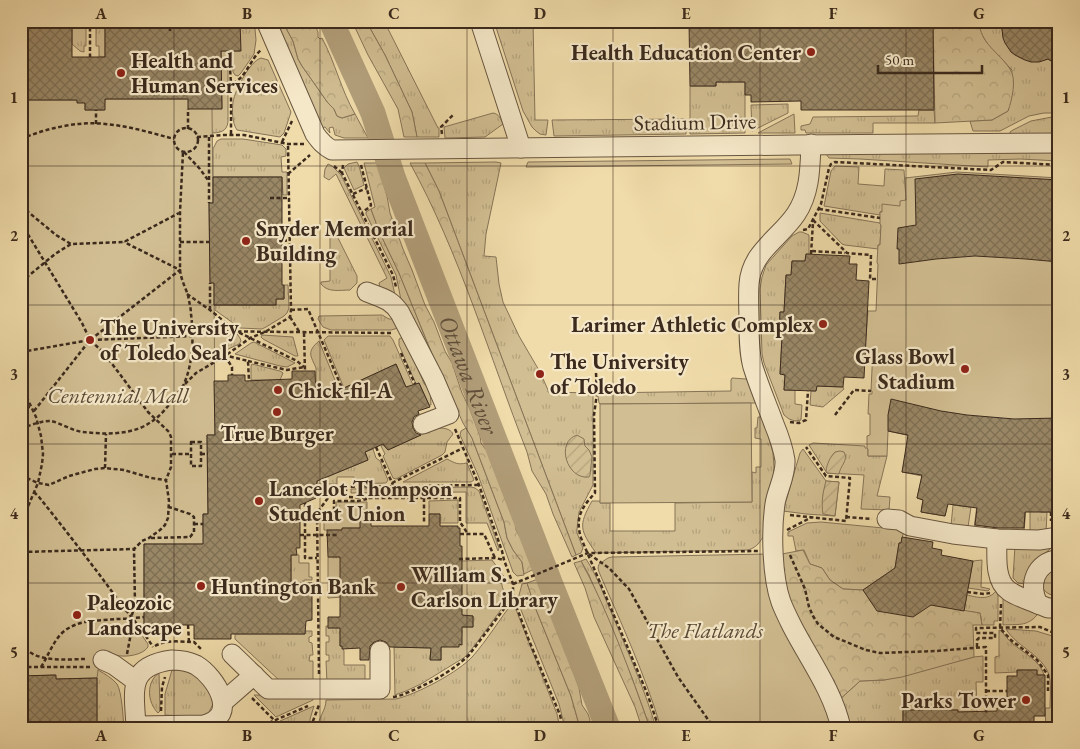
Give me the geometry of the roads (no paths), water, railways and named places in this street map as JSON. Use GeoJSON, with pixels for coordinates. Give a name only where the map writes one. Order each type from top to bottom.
{"type":"FeatureCollection","features":[{"type":"Feature","properties":{"kind":"street","name":"Stadium Drive"},"geometry":{"type":"LineString","coordinates":[[266,21],[315,134],[332,154],[422,149],[1059,143]]}},
{"type":"Feature","properties":{"kind":"street"},"geometry":{"type":"LineString","coordinates":[[480,21],[521,148]]}},
{"type":"Feature","properties":{"kind":"street"},"geometry":{"type":"LineString","coordinates":[[811,144],[809,181],[806,194],[789,223],[760,255],[750,274],[748,298],[750,344],[752,362],[780,440],[785,462],[774,513],[774,561],[777,587],[781,603],[799,640],[818,671],[832,700],[842,728]]}},
{"type":"Feature","properties":{"kind":"street"},"geometry":{"type":"LineString","coordinates":[[367,292],[394,304],[434,379],[448,414],[423,424]]}},
{"type":"Feature","properties":{"kind":"street"},"geometry":{"type":"LineString","coordinates":[[879,519],[899,520],[910,526],[953,534],[997,539],[1039,540],[1059,537]]}},
{"type":"Feature","properties":{"kind":"street"},"geometry":{"type":"LineString","coordinates":[[997,539],[997,558],[1001,581],[1008,590],[1048,608],[1059,608]]}},
{"type":"Feature","properties":{"kind":"street"},"geometry":{"type":"LineString","coordinates":[[1038,604],[1035,598],[1034,586],[1037,573],[1040,567],[1046,563],[1059,559]]}},
{"type":"Feature","properties":{"kind":"street"},"geometry":{"type":"LineString","coordinates":[[232,654],[268,689],[380,689],[380,651]]}},
{"type":"Feature","properties":{"kind":"street"},"geometry":{"type":"LineString","coordinates":[[172,660],[186,661],[206,674],[218,688],[223,702],[221,713],[215,721],[204,725],[136,727],[136,681],[143,670],[156,663],[172,660]]}},
{"type":"Feature","properties":{"kind":"street"},"geometry":{"type":"LineString","coordinates":[[98,664],[119,668],[136,681]]}},
{"type":"Feature","properties":{"kind":"street"},"geometry":{"type":"LineString","coordinates":[[223,702],[254,675]]}},
{"type":"Feature","properties":{"kind":"waterway","name":"Ottawa River"},"geometry":{"type":"LineString","coordinates":[[331,21],[373,113],[393,177],[608,728]]}},
{"type":"Feature","properties":{"kind":"place","name":"Health Education Center"},"geometry":{"type":"Point","coordinates":[811,52]}},
{"type":"Feature","properties":{"kind":"place","name":"Health and Human Services"},"geometry":{"type":"Point","coordinates":[121,73]}},
{"type":"Feature","properties":{"kind":"place","name":"Snyder Memorial Building"},"geometry":{"type":"Point","coordinates":[246,241]}},
{"type":"Feature","properties":{"kind":"place","name":"Larimer Athletic Complex"},"geometry":{"type":"Point","coordinates":[823,324]}},
{"type":"Feature","properties":{"kind":"place","name":"The University of Toledo Seal"},"geometry":{"type":"Point","coordinates":[90,340]}},
{"type":"Feature","properties":{"kind":"place","name":"Glass Bowl Stadium"},"geometry":{"type":"Point","coordinates":[965,369]}},
{"type":"Feature","properties":{"kind":"place","name":"The University of Toledo"},"geometry":{"type":"Point","coordinates":[540,374]}},
{"type":"Feature","properties":{"kind":"place","name":"Chick-fil-A"},"geometry":{"type":"Point","coordinates":[278,390]}},
{"type":"Feature","properties":{"kind":"place","name":"True Burger"},"geometry":{"type":"Point","coordinates":[277,412]}},
{"type":"Feature","properties":{"kind":"place","name":"Lancelot Thompson Student Union"},"geometry":{"type":"Point","coordinates":[259,501]}},
{"type":"Feature","properties":{"kind":"place","name":"Huntington Bank"},"geometry":{"type":"Point","coordinates":[201,586]}},
{"type":"Feature","properties":{"kind":"place","name":"William S. Carlson Library"},"geometry":{"type":"Point","coordinates":[401,587]}},
{"type":"Feature","properties":{"kind":"place","name":"Paleozoic Landscape"},"geometry":{"type":"Point","coordinates":[77,615]}},
{"type":"Feature","properties":{"kind":"place","name":"Parks Tower"},"geometry":{"type":"Point","coordinates":[1026,700]}},
{"type":"Feature","properties":{"kind":"park label","name":"Centennial Mall"},"geometry":{"type":"Point","coordinates":[118,395]}},
{"type":"Feature","properties":{"kind":"park label","name":"The Flatlands"},"geometry":{"type":"Point","coordinates":[705,630]}}]}
